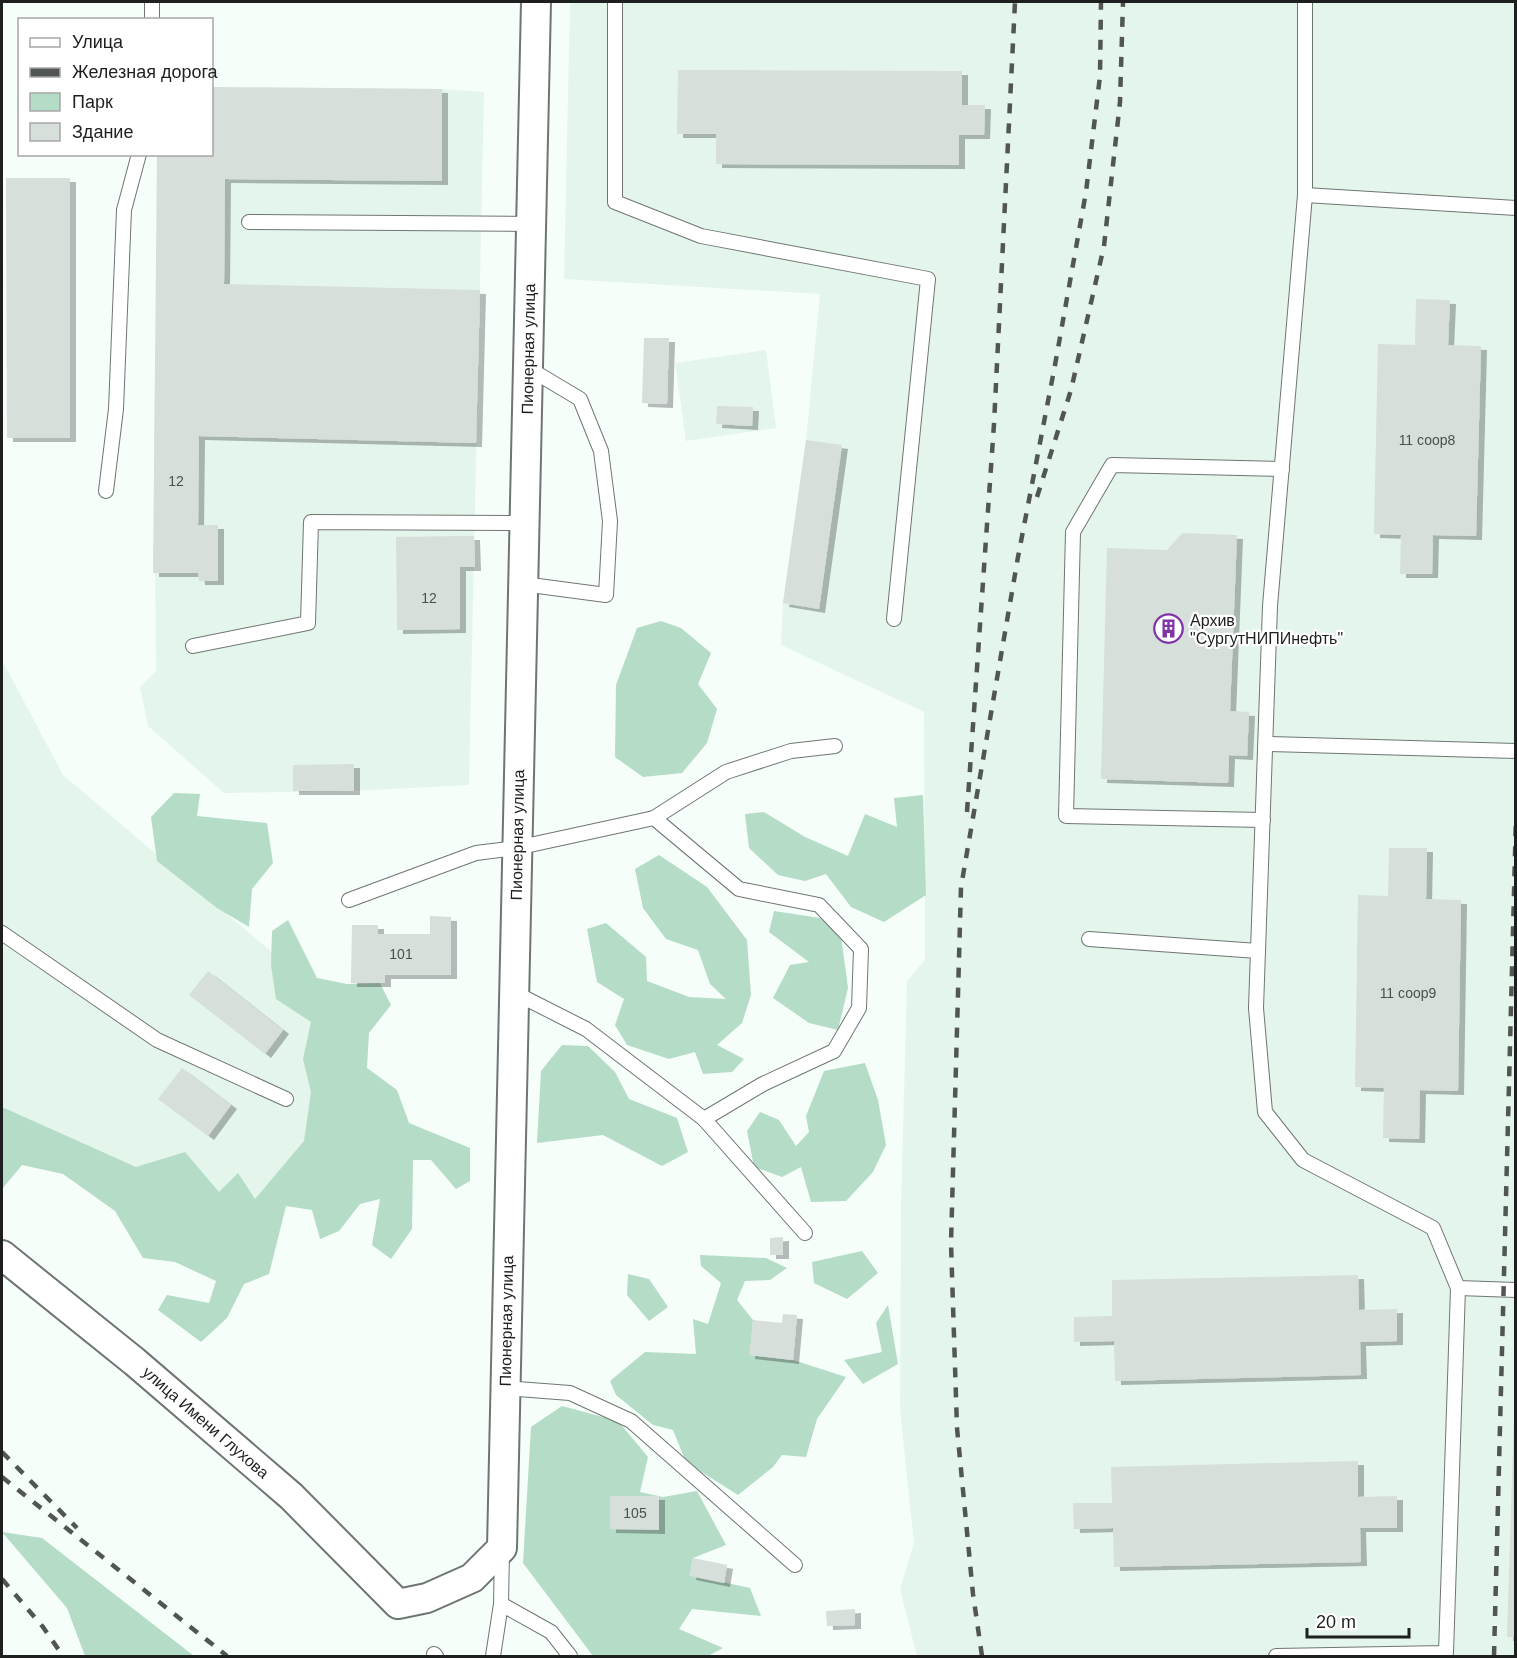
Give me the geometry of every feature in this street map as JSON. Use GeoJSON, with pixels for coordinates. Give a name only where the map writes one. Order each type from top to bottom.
{"type":"FeatureCollection","features":[{"type":"Feature","properties":{"kind":"street","name":"Пионерная улица"},"geometry":{"type":"LineString","coordinates":[[502,1548],[536,2]]}},
{"type":"Feature","properties":{"kind":"street","name":"улица Имени Глухова"},"geometry":{"type":"LineString","coordinates":[[2,1255],[135,1362],[291,1496],[398,1604],[427,1598],[472,1578],[502,1548]]}},
{"type":"Feature","properties":{"kind":"lane"},"geometry":{"type":"LineString","coordinates":[[152,2],[152,18]]}},
{"type":"Feature","properties":{"kind":"lane"},"geometry":{"type":"LineString","coordinates":[[615,2],[615,202],[701,236],[928,279],[894,619]]}},
{"type":"Feature","properties":{"kind":"lane"},"geometry":{"type":"LineString","coordinates":[[1276,1656],[1446,1653],[1458,1288],[1433,1228],[1303,1160],[1265,1112],[1256,1008],[1270,606],[1305,195],[1305,2]]}},
{"type":"Feature","properties":{"kind":"lane"},"geometry":{"type":"LineString","coordinates":[[106,491],[116,409],[124,210],[139,156]]}},
{"type":"Feature","properties":{"kind":"lane"},"geometry":{"type":"LineString","coordinates":[[1305,195],[1515,208]]}},
{"type":"Feature","properties":{"kind":"lane"},"geometry":{"type":"LineString","coordinates":[[249,222],[531,224]]}},
{"type":"Feature","properties":{"kind":"lane"},"geometry":{"type":"LineString","coordinates":[[523,584],[606,595],[610,521],[601,451],[580,399],[528,368]]}},
{"type":"Feature","properties":{"kind":"lane"},"geometry":{"type":"LineString","coordinates":[[1263,820],[1066,816],[1073,532],[1112,465],[1282,469]]}},
{"type":"Feature","properties":{"kind":"lane"},"geometry":{"type":"LineString","coordinates":[[193,646],[308,623],[311,522],[524,523]]}},
{"type":"Feature","properties":{"kind":"lane"},"geometry":{"type":"LineString","coordinates":[[1266,744],[1515,751]]}},
{"type":"Feature","properties":{"kind":"lane"},"geometry":{"type":"LineString","coordinates":[[349,900],[476,854],[516,848],[654,818],[726,772],[791,751],[835,746]]}},
{"type":"Feature","properties":{"kind":"lane"},"geometry":{"type":"LineString","coordinates":[[654,818],[739,889],[819,905],[861,949],[859,1008],[834,1051],[763,1084],[704,1119]]}},
{"type":"Feature","properties":{"kind":"lane"},"geometry":{"type":"LineString","coordinates":[[2,933],[157,1040],[286,1099]]}},
{"type":"Feature","properties":{"kind":"lane"},"geometry":{"type":"LineString","coordinates":[[1089,939],[1258,951]]}},
{"type":"Feature","properties":{"kind":"lane"},"geometry":{"type":"LineString","coordinates":[[513,992],[586,1029],[704,1119],[805,1233]]}},
{"type":"Feature","properties":{"kind":"lane"},"geometry":{"type":"LineString","coordinates":[[1458,1288],[1515,1290]]}},
{"type":"Feature","properties":{"kind":"lane"},"geometry":{"type":"LineString","coordinates":[[505,1388],[570,1393],[631,1421],[795,1566]]}},
{"type":"Feature","properties":{"kind":"lane"},"geometry":{"type":"LineString","coordinates":[[494,1656],[501,1604],[502,1548]]}},
{"type":"Feature","properties":{"kind":"lane"},"geometry":{"type":"LineString","coordinates":[[501,1604],[551,1632],[570,1656]]}},
{"type":"Feature","properties":{"kind":"shaded area"},"geometry":{"type":"Polygon","coordinates":[[[570,2],[1515,2],[1515,1656],[917,1656],[900,1589],[914,1543],[900,1410],[901,1206],[907,981],[925,960],[924,712],[781,645],[783,603],[806,440],[820,294],[564,279],[570,2]]]}},
{"type":"Feature","properties":{"kind":"shaded area"},"geometry":{"type":"Polygon","coordinates":[[[213,87],[442,89],[484,92],[469,785],[354,791],[224,793],[148,726],[140,687],[156,671],[154,436],[157,283],[213,156],[213,87]]]}},
{"type":"Feature","properties":{"kind":"shaded area"},"geometry":{"type":"Polygon","coordinates":[[[766,350],[776,428],[686,441],[675,363],[766,350]]]}},
{"type":"Feature","properties":{"kind":"shaded area"},"geometry":{"type":"Polygon","coordinates":[[[2,660],[63,775],[359,1026],[261,1231],[2,1115],[2,660]]]}},
{"type":"Feature","properties":{"kind":"green space"},"geometry":{"type":"Polygon","coordinates":[[[661,621],[681,628],[711,653],[698,684],[717,709],[707,743],[682,773],[643,777],[615,757],[616,685],[637,628],[661,621]]]}},
{"type":"Feature","properties":{"kind":"green space"},"geometry":{"type":"Polygon","coordinates":[[[174,793],[200,794],[197,816],[267,823],[273,863],[252,889],[249,927],[217,908],[157,861],[151,817],[174,793]]]}},
{"type":"Feature","properties":{"kind":"green space"},"geometry":{"type":"Polygon","coordinates":[[[923,795],[926,895],[884,922],[851,907],[826,874],[805,881],[778,875],[749,848],[745,814],[764,812],[805,837],[848,856],[865,814],[897,827],[894,798],[923,795]]]}},
{"type":"Feature","properties":{"kind":"green space"},"geometry":{"type":"Polygon","coordinates":[[[659,855],[707,887],[747,940],[751,995],[742,1023],[717,1045],[744,1059],[732,1072],[703,1074],[695,1052],[669,1059],[627,1045],[615,1025],[624,999],[597,982],[587,929],[606,923],[646,957],[647,981],[689,997],[726,999],[710,984],[698,950],[666,939],[643,908],[635,869],[659,855]]]}},
{"type":"Feature","properties":{"kind":"green space"},"geometry":{"type":"Polygon","coordinates":[[[774,911],[820,918],[841,936],[848,988],[838,1030],[809,1023],[773,998],[790,965],[809,962],[769,932],[774,911]]]}},
{"type":"Feature","properties":{"kind":"green space"},"geometry":{"type":"Polygon","coordinates":[[[288,920],[317,978],[347,984],[380,983],[391,1005],[369,1033],[367,1068],[397,1090],[409,1123],[470,1148],[470,1181],[456,1189],[431,1160],[413,1160],[412,1229],[391,1259],[372,1245],[380,1199],[360,1204],[339,1231],[320,1239],[312,1210],[286,1206],[269,1274],[244,1284],[227,1318],[201,1342],[158,1310],[167,1295],[209,1303],[216,1281],[175,1262],[143,1258],[115,1211],[63,1174],[22,1165],[2,1189],[2,1107],[136,1167],[185,1152],[219,1192],[238,1173],[255,1199],[304,1141],[311,1092],[303,1059],[311,1022],[276,999],[271,965],[272,931],[288,920]]]}},
{"type":"Feature","properties":{"kind":"green space"},"geometry":{"type":"Polygon","coordinates":[[[562,1045],[588,1046],[615,1072],[629,1099],[677,1118],[688,1152],[662,1166],[603,1135],[537,1143],[541,1071],[562,1045]]]}},
{"type":"Feature","properties":{"kind":"green space"},"geometry":{"type":"Polygon","coordinates":[[[865,1063],[878,1100],[886,1145],[873,1172],[846,1201],[811,1202],[801,1167],[782,1177],[754,1167],[747,1131],[760,1112],[779,1120],[796,1146],[809,1132],[806,1116],[824,1071],[865,1063]]]}},
{"type":"Feature","properties":{"kind":"green space"},"geometry":{"type":"Polygon","coordinates":[[[862,1251],[878,1273],[847,1299],[814,1283],[812,1262],[862,1251]]]}},
{"type":"Feature","properties":{"kind":"green space"},"geometry":{"type":"Polygon","coordinates":[[[700,1255],[766,1258],[787,1268],[770,1280],[745,1281],[737,1300],[753,1320],[750,1355],[793,1360],[846,1377],[817,1419],[806,1457],[782,1455],[773,1467],[738,1495],[686,1462],[673,1430],[653,1425],[616,1395],[610,1381],[645,1352],[696,1354],[693,1319],[708,1324],[721,1283],[701,1266],[700,1255]]]}},
{"type":"Feature","properties":{"kind":"green space"},"geometry":{"type":"Polygon","coordinates":[[[628,1274],[649,1279],[668,1307],[649,1321],[627,1295],[628,1274]]]}},
{"type":"Feature","properties":{"kind":"green space"},"geometry":{"type":"Polygon","coordinates":[[[888,1305],[898,1364],[863,1384],[844,1360],[882,1352],[876,1323],[888,1305]]]}},
{"type":"Feature","properties":{"kind":"green space"},"geometry":{"type":"Polygon","coordinates":[[[562,1406],[618,1421],[648,1457],[640,1492],[663,1497],[697,1491],[726,1545],[693,1558],[690,1575],[750,1588],[761,1616],[692,1609],[679,1629],[723,1648],[708,1656],[593,1656],[523,1563],[531,1427],[562,1406]]]}},
{"type":"Feature","properties":{"kind":"green space"},"geometry":{"type":"Polygon","coordinates":[[[2,1532],[42,1538],[194,1656],[85,1656],[67,1608],[2,1532]]]}},
{"type":"Feature","properties":{"kind":"building"},"geometry":{"type":"Polygon","coordinates":[[[678,70],[962,71],[962,105],[985,105],[984,135],[959,135],[959,165],[716,164],[716,134],[677,134],[678,70]]]}},
{"type":"Feature","properties":{"kind":"building"},"geometry":{"type":"Polygon","coordinates":[[[213,87],[442,89],[442,181],[225,179],[224,284],[480,290],[476,443],[199,436],[198,525],[218,525],[218,581],[199,581],[198,573],[153,573],[157,156],[213,156],[213,87]]]}},
{"type":"Feature","properties":{"kind":"building"},"geometry":{"type":"Polygon","coordinates":[[[6,178],[70,178],[70,438],[7,438],[6,178]]]}},
{"type":"Feature","properties":{"kind":"building"},"geometry":{"type":"Polygon","coordinates":[[[1416,299],[1450,300],[1448,345],[1481,346],[1476,536],[1433,535],[1432,574],[1400,574],[1401,535],[1374,534],[1378,344],[1415,345],[1416,299]]]}},
{"type":"Feature","properties":{"kind":"building"},"geometry":{"type":"Polygon","coordinates":[[[644,338],[669,338],[667,404],[642,403],[644,338]]]}},
{"type":"Feature","properties":{"kind":"building"},"geometry":{"type":"Polygon","coordinates":[[[717,406],[753,407],[752,426],[716,424],[717,406]]]}},
{"type":"Feature","properties":{"kind":"building"},"geometry":{"type":"Polygon","coordinates":[[[806,440],[842,445],[819,609],[783,603],[806,440]]]}},
{"type":"Feature","properties":{"kind":"building","name":"Архив \"СургутНИПИнефть\""},"geometry":{"type":"Polygon","coordinates":[[[1182,533],[1237,535],[1230,711],[1249,712],[1247,756],[1229,755],[1228,783],[1101,779],[1107,548],[1167,550],[1182,533]]]}},
{"type":"Feature","properties":{"kind":"building"},"geometry":{"type":"Polygon","coordinates":[[[474,536],[475,567],[460,567],[460,629],[397,630],[396,537],[474,536]]]}},
{"type":"Feature","properties":{"kind":"building"},"geometry":{"type":"Polygon","coordinates":[[[354,764],[354,791],[293,791],[293,765],[354,764]]]}},
{"type":"Feature","properties":{"kind":"building"},"geometry":{"type":"Polygon","coordinates":[[[1389,848],[1427,848],[1426,899],[1461,900],[1458,1091],[1420,1090],[1419,1139],[1383,1138],[1384,1088],[1355,1087],[1358,895],[1388,896],[1389,848]]]}},
{"type":"Feature","properties":{"kind":"building"},"geometry":{"type":"Polygon","coordinates":[[[430,916],[451,917],[451,975],[385,975],[385,983],[351,983],[352,925],[378,925],[378,934],[430,934],[430,916]]]}},
{"type":"Feature","properties":{"kind":"building"},"geometry":{"type":"Polygon","coordinates":[[[208,971],[283,1030],[265,1054],[189,995],[208,971]]]}},
{"type":"Feature","properties":{"kind":"building"},"geometry":{"type":"Polygon","coordinates":[[[182,1068],[231,1105],[208,1136],[158,1099],[182,1068]]]}},
{"type":"Feature","properties":{"kind":"building"},"geometry":{"type":"Polygon","coordinates":[[[783,1237],[783,1255],[770,1255],[770,1238],[783,1237]]]}},
{"type":"Feature","properties":{"kind":"building"},"geometry":{"type":"Polygon","coordinates":[[[1358,1275],[1359,1310],[1397,1309],[1397,1341],[1360,1342],[1361,1375],[1115,1381],[1114,1341],[1074,1342],[1074,1317],[1112,1316],[1112,1280],[1358,1275]]]}},
{"type":"Feature","properties":{"kind":"building"},"geometry":{"type":"Polygon","coordinates":[[[783,1314],[797,1315],[793,1360],[749,1355],[753,1320],[782,1323],[783,1314]]]}},
{"type":"Feature","properties":{"kind":"building"},"geometry":{"type":"Polygon","coordinates":[[[1514,1414],[1515,1637],[1507,1637],[1514,1414]]]}},
{"type":"Feature","properties":{"kind":"building"},"geometry":{"type":"Polygon","coordinates":[[[1358,1461],[1358,1497],[1397,1496],[1397,1528],[1360,1528],[1361,1562],[1114,1567],[1113,1528],[1074,1529],[1073,1503],[1112,1503],[1111,1467],[1358,1461]]]}},
{"type":"Feature","properties":{"kind":"building"},"geometry":{"type":"Polygon","coordinates":[[[610,1496],[659,1496],[659,1530],[610,1529],[610,1496]]]}},
{"type":"Feature","properties":{"kind":"building"},"geometry":{"type":"Polygon","coordinates":[[[693,1558],[727,1565],[724,1583],[690,1576],[693,1558]]]}},
{"type":"Feature","properties":{"kind":"building"},"geometry":{"type":"Polygon","coordinates":[[[855,1609],[855,1625],[827,1626],[826,1611],[855,1609]]]}},
{"type":"Feature","properties":{"kind":"railway"},"geometry":{"type":"LineString","coordinates":[[967,812],[994,424],[1015,2]]}},
{"type":"Feature","properties":{"kind":"railway"},"geometry":{"type":"LineString","coordinates":[[982,1656],[973,1594],[957,1428],[951,1243],[961,887],[1018,557],[1086,192],[1100,76],[1101,2]]}},
{"type":"Feature","properties":{"kind":"railway"},"geometry":{"type":"LineString","coordinates":[[1037,497],[1071,390],[1104,246],[1120,102],[1123,2]]}},
{"type":"Feature","properties":{"kind":"railway"},"geometry":{"type":"LineString","coordinates":[[1494,1656],[1516,816]]}},
{"type":"Feature","properties":{"kind":"railway"},"geometry":{"type":"LineString","coordinates":[[2,1452],[77,1528]]}},
{"type":"Feature","properties":{"kind":"railway"},"geometry":{"type":"LineString","coordinates":[[2,1477],[227,1656]]}},
{"type":"Feature","properties":{"kind":"railway"},"geometry":{"type":"LineString","coordinates":[[2,1579],[43,1627],[63,1656]]}},
{"type":"Feature","properties":{"kind":"place","name":"Архив \"СургутНИПИнефть\""},"geometry":{"type":"Point","coordinates":[1169,629]}}]}
